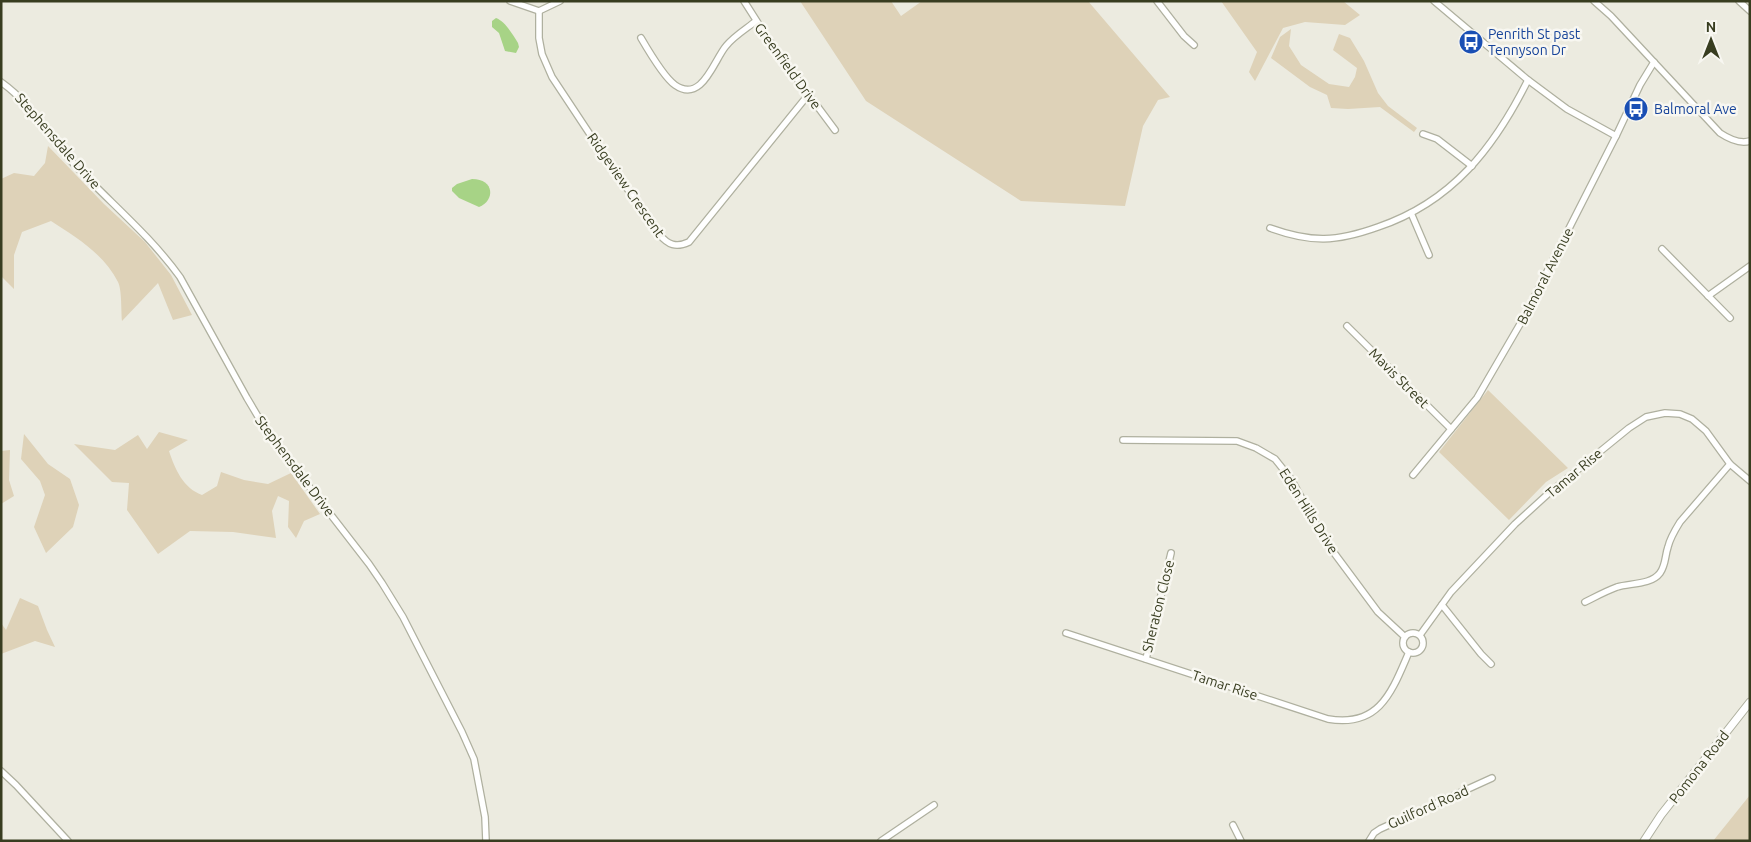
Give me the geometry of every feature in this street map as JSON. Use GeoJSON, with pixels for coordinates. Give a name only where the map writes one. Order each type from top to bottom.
{"type":"FeatureCollection","features":[{"type":"Feature","properties":{"kind":"street"},"geometry":{"type":"LineString","coordinates":[[510,1],[539,11],[560,1]]}},
{"type":"Feature","properties":{"kind":"street","name":"Greenfield Drive"},"geometry":{"type":"LineString","coordinates":[[744,1],[808,95],[835,130]]}},
{"type":"Feature","properties":{"kind":"street"},"geometry":{"type":"LineString","coordinates":[[1157,1],[1184,36],[1194,45]]}},
{"type":"Feature","properties":{"kind":"street"},"geometry":{"type":"LineString","coordinates":[[1434,1],[1528,80],[1567,109],[1616,136]]}},
{"type":"Feature","properties":{"kind":"street"},"geometry":{"type":"LineString","coordinates":[[1594,1],[1611,16],[1720,133],[1734,140],[1750,141]]}},
{"type":"Feature","properties":{"kind":"street"},"geometry":{"type":"LineString","coordinates":[[1739,1],[1750,11]]}},
{"type":"Feature","properties":{"kind":"street","name":"Ridgeview Crescent"},"geometry":{"type":"LineString","coordinates":[[539,11],[539,38],[542,54],[552,77],[659,234],[666,242],[672,245],[681,245],[689,242],[808,95]]}},
{"type":"Feature","properties":{"kind":"street"},"geometry":{"type":"LineString","coordinates":[[641,38],[674,85],[689,89],[701,84],[707,78],[730,41],[756,21]]}},
{"type":"Feature","properties":{"kind":"street","name":"Balmoral Avenue"},"geometry":{"type":"LineString","coordinates":[[1413,475],[1477,398],[1523,319],[1640,85],[1654,62]]}},
{"type":"Feature","properties":{"kind":"street"},"geometry":{"type":"LineString","coordinates":[[1270,228],[1314,239],[1336,239],[1393,222],[1429,204],[1450,189],[1472,166],[1512,113],[1528,80]]}},
{"type":"Feature","properties":{"kind":"street","name":"Stephensdale Drive"},"geometry":{"type":"LineString","coordinates":[[1,82],[18,94],[73,162],[169,261],[180,277],[269,435],[382,583],[407,626],[473,756],[479,780],[486,841]]}},
{"type":"Feature","properties":{"kind":"street"},"geometry":{"type":"LineString","coordinates":[[1422,134],[1437,138],[1472,166]]}},
{"type":"Feature","properties":{"kind":"street"},"geometry":{"type":"LineString","coordinates":[[1411,213],[1429,256]]}},
{"type":"Feature","properties":{"kind":"street"},"geometry":{"type":"LineString","coordinates":[[1662,249],[1730,318]]}},
{"type":"Feature","properties":{"kind":"street"},"geometry":{"type":"LineString","coordinates":[[1708,296],[1750,266]]}},
{"type":"Feature","properties":{"kind":"street","name":"Mavis Street"},"geometry":{"type":"LineString","coordinates":[[1347,326],[1452,429]]}},
{"type":"Feature","properties":{"kind":"street","name":"Tamar Rise"},"geometry":{"type":"LineString","coordinates":[[1420,635],[1442,605],[1484,556],[1522,517],[1578,469],[1629,428],[1646,417],[1665,412],[1680,414],[1692,419],[1706,431],[1730,464],[1750,481]]}},
{"type":"Feature","properties":{"kind":"street","name":"Eden Hills Drive"},"geometry":{"type":"LineString","coordinates":[[1123,440],[1237,442],[1256,448],[1276,459],[1290,479],[1326,542],[1378,612],[1405,637]]}},
{"type":"Feature","properties":{"kind":"street"},"geometry":{"type":"LineString","coordinates":[[1585,602],[1615,588],[1653,578],[1660,573],[1665,564],[1667,549],[1673,533],[1680,522],[1730,464]]}},
{"type":"Feature","properties":{"kind":"street","name":"Sheraton Close"},"geometry":{"type":"LineString","coordinates":[[1146,659],[1171,553]]}},
{"type":"Feature","properties":{"kind":"street"},"geometry":{"type":"LineString","coordinates":[[1442,605],[1480,654],[1491,664]]}},
{"type":"Feature","properties":{"kind":"street"},"geometry":{"type":"LineString","coordinates":[[1412,632],[1420,635],[1424,644],[1421,650],[1416,653],[1409,652],[1403,644],[1405,637],[1412,632]]}},
{"type":"Feature","properties":{"kind":"street","name":"Tamar Rise"},"geometry":{"type":"LineString","coordinates":[[1066,633],[1328,720],[1342,722],[1359,719],[1373,713],[1383,703],[1394,686],[1409,652]]}},
{"type":"Feature","properties":{"kind":"street","name":"Pomona Road"},"geometry":{"type":"LineString","coordinates":[[1644,841],[1712,748],[1750,702]]}},
{"type":"Feature","properties":{"kind":"street"},"geometry":{"type":"LineString","coordinates":[[1,771],[68,841]]}},
{"type":"Feature","properties":{"kind":"street","name":"Guilford Road"},"geometry":{"type":"LineString","coordinates":[[1369,841],[1374,833],[1380,829],[1492,778]]}},
{"type":"Feature","properties":{"kind":"street"},"geometry":{"type":"LineString","coordinates":[[881,841],[934,805]]}},
{"type":"Feature","properties":{"kind":"street"},"geometry":{"type":"LineString","coordinates":[[1233,824],[1242,841]]}},
{"type":"Feature","properties":{"kind":"shaded area"},"geometry":{"type":"Polygon","coordinates":[[[800,1],[891,1],[901,16],[922,1],[1088,1],[1170,97],[1158,100],[1143,126],[1125,206],[1021,201],[866,101],[800,1]]]}},
{"type":"Feature","properties":{"kind":"shaded area"},"geometry":{"type":"Polygon","coordinates":[[[1221,1],[1343,1],[1360,15],[1345,25],[1305,22],[1283,28],[1255,81],[1249,72],[1257,52],[1221,1]]]}},
{"type":"Feature","properties":{"kind":"shaded area"},"geometry":{"type":"Polygon","coordinates":[[[496,18],[506,25],[518,43],[519,47],[516,53],[505,51],[499,33],[492,27],[492,21],[496,18]]]}},
{"type":"Feature","properties":{"kind":"shaded area"},"geometry":{"type":"Polygon","coordinates":[[[1291,29],[1289,46],[1301,65],[1329,84],[1349,87],[1355,77],[1357,68],[1333,50],[1339,34],[1350,38],[1364,61],[1378,93],[1388,106],[1417,128],[1414,132],[1380,107],[1331,108],[1327,95],[1310,87],[1271,58],[1280,37],[1291,29]]]}},
{"type":"Feature","properties":{"kind":"shaded area"},"geometry":{"type":"Polygon","coordinates":[[[48,146],[104,204],[145,242],[171,275],[192,315],[173,320],[158,283],[122,321],[121,295],[118,282],[112,272],[89,247],[51,221],[22,232],[14,255],[14,289],[1,276],[1,179],[14,173],[34,176],[45,163],[48,146]]]}},
{"type":"Feature","properties":{"kind":"shaded area"},"geometry":{"type":"Polygon","coordinates":[[[472,179],[480,180],[489,186],[490,196],[479,207],[459,198],[452,191],[452,188],[457,184],[472,179]]]}},
{"type":"Feature","properties":{"kind":"shaded area"},"geometry":{"type":"Polygon","coordinates":[[[1488,390],[1568,468],[1546,482],[1509,520],[1439,452],[1488,390]]]}},
{"type":"Feature","properties":{"kind":"shaded area"},"geometry":{"type":"Polygon","coordinates":[[[159,432],[188,440],[169,451],[181,477],[195,492],[202,495],[217,486],[221,472],[244,480],[268,484],[291,473],[320,514],[304,521],[296,538],[288,527],[289,501],[278,496],[272,511],[276,538],[233,532],[190,531],[158,554],[127,510],[129,483],[112,482],[74,444],[115,450],[138,435],[147,449],[159,432]]]}},
{"type":"Feature","properties":{"kind":"shaded area"},"geometry":{"type":"Polygon","coordinates":[[[24,434],[48,464],[70,479],[79,505],[73,527],[46,553],[34,527],[45,495],[40,481],[21,459],[24,434]]]}},
{"type":"Feature","properties":{"kind":"shaded area"},"geometry":{"type":"Polygon","coordinates":[[[10,450],[9,480],[14,496],[1,504],[1,451],[10,450]]]}},
{"type":"Feature","properties":{"kind":"shaded area"},"geometry":{"type":"Polygon","coordinates":[[[20,598],[38,606],[55,647],[35,641],[1,654],[1,623],[6,630],[20,598]]]}},
{"type":"Feature","properties":{"kind":"shaded area"},"geometry":{"type":"Polygon","coordinates":[[[1750,795],[1750,841],[1713,841],[1750,795]]]}},
{"type":"Feature","properties":{"kind":"place","name":"Penrith St past Tennyson Dr"},"geometry":{"type":"Point","coordinates":[1471,42]}},
{"type":"Feature","properties":{"kind":"place","name":"Balmoral Ave"},"geometry":{"type":"Point","coordinates":[1636,109]}}]}
